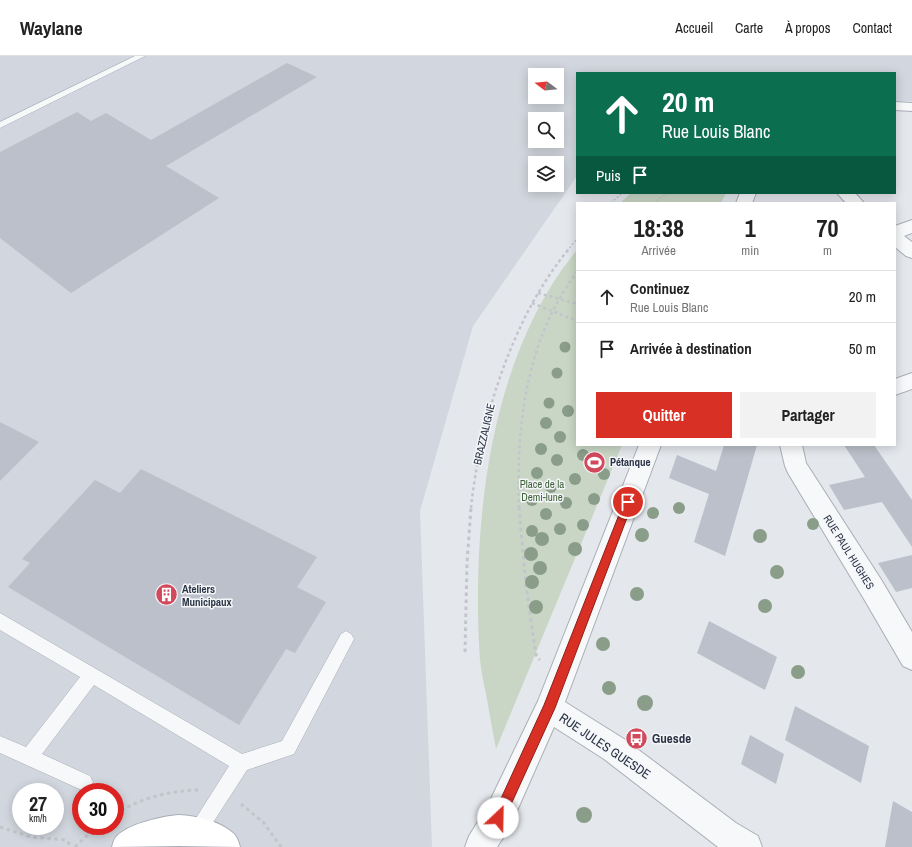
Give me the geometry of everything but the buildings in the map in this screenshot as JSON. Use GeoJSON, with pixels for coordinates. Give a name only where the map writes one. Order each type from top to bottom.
{"type":"FeatureCollection","features":[{"type":"Feature","properties":{"kind":"main road"},"geometry":{"type":"LineString","coordinates":[[127,847],[138,840],[168,830],[197,832],[226,847]]}},
{"type":"Feature","properties":{"kind":"street"},"geometry":{"type":"LineString","coordinates":[[896,106],[912,107]]}},
{"type":"Feature","properties":{"kind":"street"},"geometry":{"type":"LineString","coordinates":[[846,194],[855,202]]}},
{"type":"Feature","properties":{"kind":"street"},"geometry":{"type":"LineString","coordinates":[[896,233],[912,226]]}},
{"type":"Feature","properties":{"kind":"street"},"geometry":{"type":"LineString","coordinates":[[896,238],[912,252]]}},
{"type":"Feature","properties":{"kind":"street"},"geometry":{"type":"LineString","coordinates":[[896,387],[912,381]]}},
{"type":"Feature","properties":{"kind":"street"},"geometry":{"type":"LineString","coordinates":[[549,708],[650,446]]}},
{"type":"Feature","properties":{"kind":"street","name":"RUE PAUL HUGHES"},"geometry":{"type":"LineString","coordinates":[[791,446],[796,466],[873,590],[912,658]]}},
{"type":"Feature","properties":{"kind":"street","name":"RUE JULES GUESDE"},"geometry":{"type":"LineString","coordinates":[[480,847],[498,818],[549,708],[614,749],[725,834],[747,847]]}},
{"type":"Feature","properties":{"kind":"lane"},"geometry":{"type":"LineString","coordinates":[[0,125],[142,56]]}},
{"type":"Feature","properties":{"kind":"lane"},"geometry":{"type":"LineString","coordinates":[[0,620],[241,763]]}},
{"type":"Feature","properties":{"kind":"lane"},"geometry":{"type":"LineString","coordinates":[[197,832],[241,763],[288,748],[346,639]]}},
{"type":"Feature","properties":{"kind":"lane"},"geometry":{"type":"LineString","coordinates":[[29,757],[92,675]]}},
{"type":"Feature","properties":{"kind":"lane"},"geometry":{"type":"LineString","coordinates":[[0,744],[84,782]]}},
{"type":"Feature","properties":{"kind":"path"},"geometry":{"type":"LineString","coordinates":[[612,202],[621,194]]}},
{"type":"Feature","properties":{"kind":"path"},"geometry":{"type":"LineString","coordinates":[[654,202],[666,194]]}},
{"type":"Feature","properties":{"kind":"path","name":"BRAZZALIGNE"},"geometry":{"type":"LineString","coordinates":[[465,652],[467,557],[475,474],[490,406],[510,348],[532,303],[563,255],[576,239]]}},
{"type":"Feature","properties":{"kind":"path"},"geometry":{"type":"LineString","coordinates":[[562,674],[546,666],[536,655],[522,560],[518,488],[519,443],[526,391],[534,357],[546,321],[557,298],[576,273]]}},
{"type":"Feature","properties":{"kind":"path"},"geometry":{"type":"LineString","coordinates":[[538,293],[576,304]]}},
{"type":"Feature","properties":{"kind":"path"},"geometry":{"type":"LineString","coordinates":[[532,303],[576,321]]}},
{"type":"Feature","properties":{"kind":"path"},"geometry":{"type":"LineString","coordinates":[[0,827],[31,838],[66,840],[73,847],[87,835]]}},
{"type":"Feature","properties":{"kind":"shaded area"},"geometry":{"type":"Polygon","coordinates":[[[0,56],[912,56],[912,101],[896,101],[896,72],[576,72],[576,177],[473,326],[420,511],[432,847],[0,847],[0,56]]]}},
{"type":"Feature","properties":{"kind":"green space"},"geometry":{"type":"Polygon","coordinates":[[[630,194],[726,194],[722,202],[621,202],[630,194]]]}},
{"type":"Feature","properties":{"kind":"green space","name":"Place de la Demi-lune"},"geometry":{"type":"Polygon","coordinates":[[[576,251],[576,446],[622,446],[496,749],[480,663],[478,608],[479,554],[484,499],[492,444],[505,391],[523,340],[547,293],[576,251]]]}},
{"type":"Feature","properties":{"kind":"place","name":"Pétanque"},"geometry":{"type":"Point","coordinates":[594,462]}},
{"type":"Feature","properties":{"kind":"place","name":"Ateliers Municipaux"},"geometry":{"type":"Point","coordinates":[166,595]}},
{"type":"Feature","properties":{"kind":"place","name":"Guesde"},"geometry":{"type":"Point","coordinates":[637,738]}},
{"type":"Feature","properties":{"kind":"route"},"geometry":{"type":"LineString","coordinates":[[498,818],[549,708],[628,502]]}}]}
